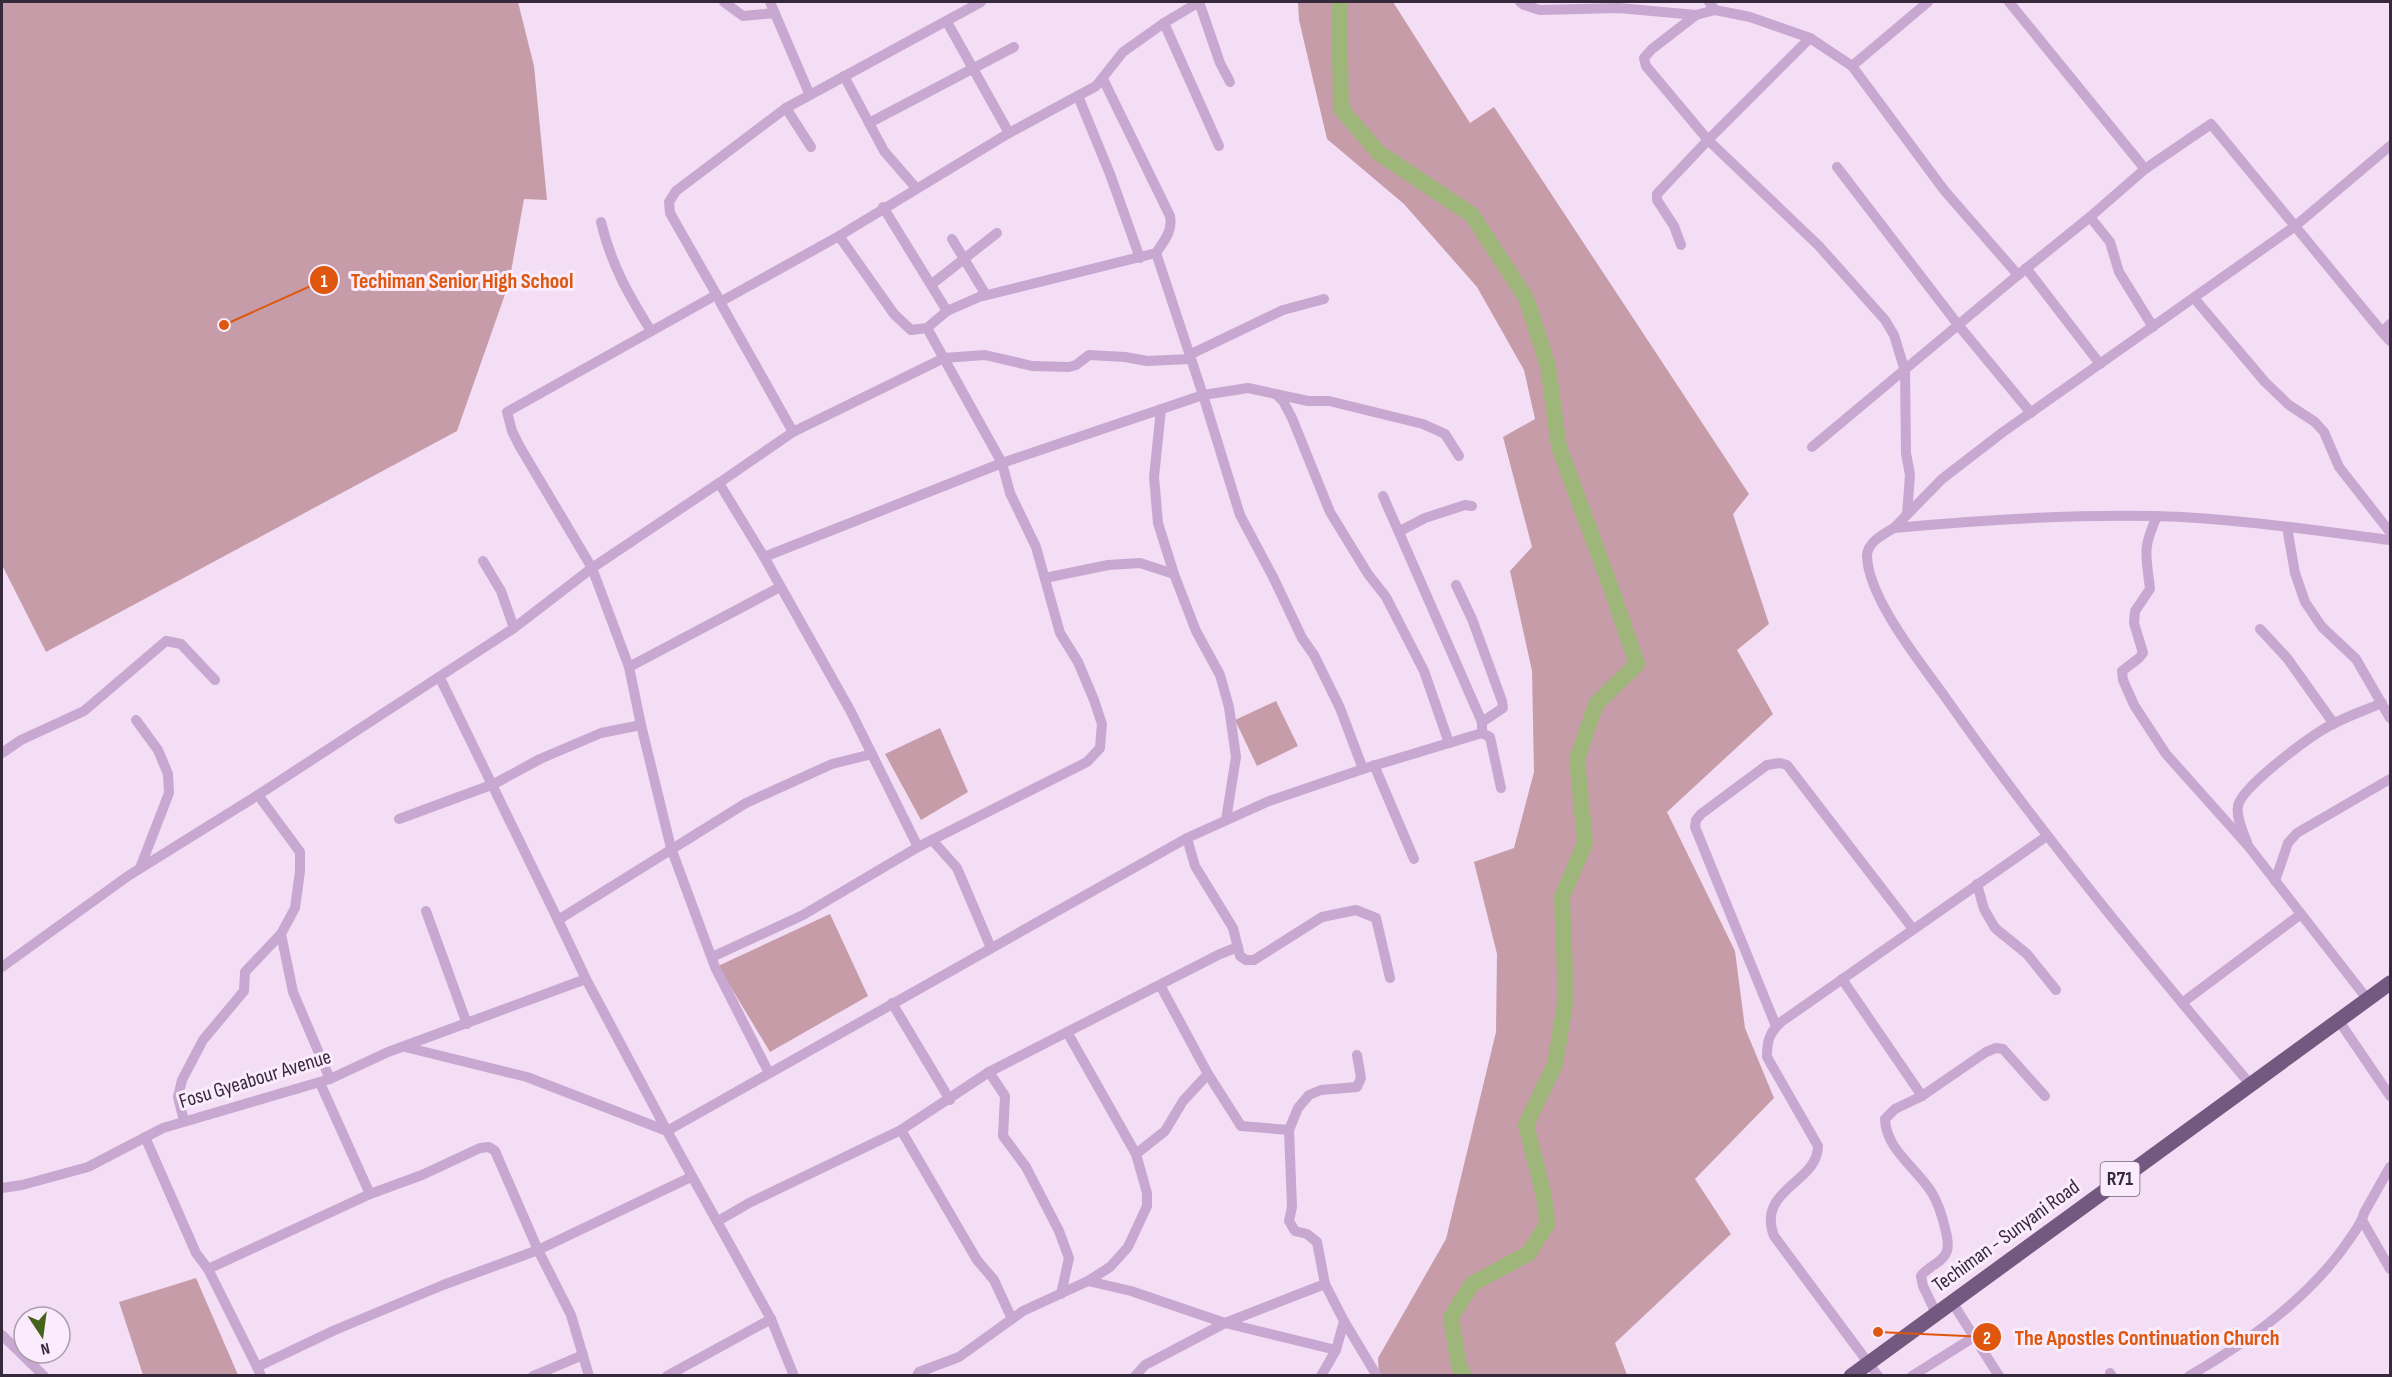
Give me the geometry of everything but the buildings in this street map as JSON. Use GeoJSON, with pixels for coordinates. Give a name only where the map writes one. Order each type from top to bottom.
{"type":"FeatureCollection","features":[{"type":"Feature","properties":{"kind":"main road","name":"Techiman - Sunyani Road"},"geometry":{"type":"LineString","coordinates":[[1851,1376],[2391,983]]}},
{"type":"Feature","properties":{"kind":"street"},"geometry":{"type":"LineString","coordinates":[[724,2],[743,16],[775,13]]}},
{"type":"Feature","properties":{"kind":"street"},"geometry":{"type":"LineString","coordinates":[[770,2],[809,93]]}},
{"type":"Feature","properties":{"kind":"street"},"geometry":{"type":"LineString","coordinates":[[793,432],[670,213],[669,202],[676,191],[809,93],[981,2]]}},
{"type":"Feature","properties":{"kind":"street"},"geometry":{"type":"LineString","coordinates":[[769,1073],[712,957],[671,848],[640,725],[629,667],[592,568],[520,447],[512,431],[507,412],[651,331],[839,236],[883,207],[1009,133],[1096,86],[1123,52],[1199,2],[1230,82]]}},
{"type":"Feature","properties":{"kind":"street"},"geometry":{"type":"LineString","coordinates":[[1520,2],[1540,10],[1619,8],[1696,15]]}},
{"type":"Feature","properties":{"kind":"street"},"geometry":{"type":"LineString","coordinates":[[1852,66],[1928,2]]}},
{"type":"Feature","properties":{"kind":"street"},"geometry":{"type":"LineString","coordinates":[[2008,2],[2145,169]]}},
{"type":"Feature","properties":{"kind":"street"},"geometry":{"type":"LineString","coordinates":[[1907,515],[1910,475],[1906,453],[1905,371],[1894,335],[1885,320],[1819,246],[1708,140],[1646,66],[1644,58],[1652,49],[1696,15],[1712,6],[1810,38],[1852,66],[1944,190],[2022,271],[2100,364]]}},
{"type":"Feature","properties":{"kind":"street"},"geometry":{"type":"LineString","coordinates":[[947,22],[1009,133]]}},
{"type":"Feature","properties":{"kind":"street"},"geometry":{"type":"LineString","coordinates":[[1164,23],[1219,146]]}},
{"type":"Feature","properties":{"kind":"street"},"geometry":{"type":"LineString","coordinates":[[1681,245],[1674,225],[1657,200],[1657,194],[1810,38]]}},
{"type":"Feature","properties":{"kind":"street"},"geometry":{"type":"LineString","coordinates":[[869,123],[1014,47]]}},
{"type":"Feature","properties":{"kind":"street"},"geometry":{"type":"LineString","coordinates":[[844,76],[884,151],[916,188]]}},
{"type":"Feature","properties":{"kind":"street"},"geometry":{"type":"LineString","coordinates":[[839,236],[894,314],[911,330],[927,328],[947,311],[986,295],[1156,254],[1172,225],[1170,216],[1103,79]]}},
{"type":"Feature","properties":{"kind":"street"},"geometry":{"type":"LineString","coordinates":[[1078,96],[1110,174],[1140,258]]}},
{"type":"Feature","properties":{"kind":"street"},"geometry":{"type":"LineString","coordinates":[[786,108],[811,147]]}},
{"type":"Feature","properties":{"kind":"street"},"geometry":{"type":"LineString","coordinates":[[1812,447],[2145,169],[2211,124],[2294,227],[2386,328],[2391,342]]}},
{"type":"Feature","properties":{"kind":"street"},"geometry":{"type":"LineString","coordinates":[[2250,1084],[2128,940],[2000,776],[1888,617],[1869,568],[1867,554],[1871,545],[1880,536],[1894,528],[1942,479],[2031,412],[2294,227],[2391,146]]}},
{"type":"Feature","properties":{"kind":"street"},"geometry":{"type":"LineString","coordinates":[[1837,167],[1959,326],[2031,412]]}},
{"type":"Feature","properties":{"kind":"street"},"geometry":{"type":"LineString","coordinates":[[883,207],[947,311]]}},
{"type":"Feature","properties":{"kind":"street"},"geometry":{"type":"LineString","coordinates":[[2090,217],[2110,242],[2120,272],[2153,327]]}},
{"type":"Feature","properties":{"kind":"street"},"geometry":{"type":"LineString","coordinates":[[601,222],[608,251],[617,272],[651,331]]}},
{"type":"Feature","properties":{"kind":"street"},"geometry":{"type":"LineString","coordinates":[[932,285],[997,233]]}},
{"type":"Feature","properties":{"kind":"street"},"geometry":{"type":"LineString","coordinates":[[952,239],[986,295]]}},
{"type":"Feature","properties":{"kind":"street"},"geometry":{"type":"LineString","coordinates":[[1156,254],[1240,515],[1340,708],[1363,769]]}},
{"type":"Feature","properties":{"kind":"street"},"geometry":{"type":"LineString","coordinates":[[2194,298],[2265,382],[2289,405],[2315,422],[2324,432],[2339,467],[2391,532]]}},
{"type":"Feature","properties":{"kind":"street"},"geometry":{"type":"LineString","coordinates":[[2,967],[140,868],[258,795],[514,628],[592,568],[793,432],[944,357],[985,355],[1032,366],[1070,367],[1089,355],[1147,361],[1190,357],[1283,310],[1324,299]]}},
{"type":"Feature","properties":{"kind":"street"},"geometry":{"type":"LineString","coordinates":[[712,957],[803,915],[918,847],[1087,762],[1100,748],[1101,724],[1094,700],[1078,662],[1060,633],[1036,547],[1010,493],[1002,463],[927,328]]}},
{"type":"Feature","properties":{"kind":"street"},"geometry":{"type":"LineString","coordinates":[[764,557],[1002,463],[1203,395],[1248,388],[1308,401],[1329,401],[1423,424],[1445,434],[1459,456]]}},
{"type":"Feature","properties":{"kind":"street"},"geometry":{"type":"LineString","coordinates":[[1276,394],[1283,401],[1292,418],[1330,512],[1368,574],[1386,597],[1425,671],[1449,743]]}},
{"type":"Feature","properties":{"kind":"street"},"geometry":{"type":"LineString","coordinates":[[1161,409],[1154,477],[1158,523],[1173,574],[1196,631],[1220,675],[1229,707],[1236,757],[1226,820]]}},
{"type":"Feature","properties":{"kind":"street"},"geometry":{"type":"LineString","coordinates":[[719,483],[764,557],[850,710],[918,847]]}},
{"type":"Feature","properties":{"kind":"street"},"geometry":{"type":"LineString","coordinates":[[1383,496],[1400,531],[1482,728],[1490,737],[1501,788]]}},
{"type":"Feature","properties":{"kind":"street"},"geometry":{"type":"LineString","coordinates":[[1400,531],[1425,518],[1465,505],[1472,506]]}},
{"type":"Feature","properties":{"kind":"street"},"geometry":{"type":"LineString","coordinates":[[1894,528],[2038,517],[2157,516],[2287,527],[2391,540]]}},
{"type":"Feature","properties":{"kind":"street"},"geometry":{"type":"LineString","coordinates":[[2157,516],[2146,540],[2145,554],[2150,589],[2135,611],[2134,623],[2143,653],[2121,671],[2122,680],[2134,705],[2166,754],[2249,848],[2368,1000]]}},
{"type":"Feature","properties":{"kind":"street"},"geometry":{"type":"LineString","coordinates":[[2287,527],[2295,573],[2305,602],[2322,627],[2356,659],[2391,718]]}},
{"type":"Feature","properties":{"kind":"street"},"geometry":{"type":"LineString","coordinates":[[483,561],[501,591],[514,628]]}},
{"type":"Feature","properties":{"kind":"street"},"geometry":{"type":"LineString","coordinates":[[1045,578],[1108,565],[1140,563],[1173,574]]}},
{"type":"Feature","properties":{"kind":"street"},"geometry":{"type":"LineString","coordinates":[[667,1131],[1187,838],[1269,801],[1374,765],[1449,743],[1482,728],[1503,708],[1502,700],[1472,619],[1456,585]]}},
{"type":"Feature","properties":{"kind":"street"},"geometry":{"type":"LineString","coordinates":[[629,667],[780,587]]}},
{"type":"Feature","properties":{"kind":"street"},"geometry":{"type":"LineString","coordinates":[[2260,629],[2287,658],[2334,724]]}},
{"type":"Feature","properties":{"kind":"street"},"geometry":{"type":"LineString","coordinates":[[2,753],[21,740],[84,711],[166,641],[181,644],[214,680]]}},
{"type":"Feature","properties":{"kind":"street"},"geometry":{"type":"LineString","coordinates":[[440,678],[494,784],[586,979],[691,1177],[718,1221],[771,1319],[794,1376]]}},
{"type":"Feature","properties":{"kind":"street"},"geometry":{"type":"LineString","coordinates":[[2249,848],[2240,822],[2238,807],[2242,795],[2303,744],[2334,724],[2382,703]]}},
{"type":"Feature","properties":{"kind":"street"},"geometry":{"type":"LineString","coordinates":[[136,720],[158,750],[168,774],[169,793],[140,868]]}},
{"type":"Feature","properties":{"kind":"street"},"geometry":{"type":"LineString","coordinates":[[399,819],[494,784],[540,759],[601,733],[640,725]]}},
{"type":"Feature","properties":{"kind":"street"},"geometry":{"type":"LineString","coordinates":[[558,920],[746,803],[832,764],[872,754]]}},
{"type":"Feature","properties":{"kind":"street"},"geometry":{"type":"LineString","coordinates":[[1776,1026],[1695,827],[1696,820],[1701,814],[1767,765],[1780,763],[1787,765],[1913,929]]}},
{"type":"Feature","properties":{"kind":"street"},"geometry":{"type":"LineString","coordinates":[[1374,765],[1414,859]]}},
{"type":"Feature","properties":{"kind":"street"},"geometry":{"type":"LineString","coordinates":[[2275,881],[2288,843],[2297,833],[2391,779]]}},
{"type":"Feature","properties":{"kind":"street"},"geometry":{"type":"LineString","coordinates":[[184,1120],[178,1097],[182,1080],[203,1040],[243,991],[245,972],[281,934],[295,908],[300,852],[258,795]]}},
{"type":"Feature","properties":{"kind":"street"},"geometry":{"type":"LineString","coordinates":[[1878,1376],[1870,1362],[1774,1236],[1770,1215],[1776,1200],[1813,1164],[1818,1154],[1818,1146],[1767,1057],[1767,1045],[1771,1031],[2047,836]]}},
{"type":"Feature","properties":{"kind":"street"},"geometry":{"type":"LineString","coordinates":[[1187,838],[1195,866],[1233,928],[1240,956],[1246,960],[1254,960],[1322,917],[1356,910],[1376,918],[1390,978]]}},
{"type":"Feature","properties":{"kind":"street"},"geometry":{"type":"LineString","coordinates":[[932,840],[957,868],[991,948]]}},
{"type":"Feature","properties":{"kind":"street"},"geometry":{"type":"LineString","coordinates":[[1977,884],[1984,909],[1995,928],[2027,954],[2056,990]]}},
{"type":"Feature","properties":{"kind":"street"},"geometry":{"type":"LineString","coordinates":[[426,911],[467,1024]]}},
{"type":"Feature","properties":{"kind":"street"},"geometry":{"type":"LineString","coordinates":[[2181,1003],[2301,914]]}},
{"type":"Feature","properties":{"kind":"street"},"geometry":{"type":"LineString","coordinates":[[281,934],[293,992],[370,1194]]}},
{"type":"Feature","properties":{"kind":"street"},"geometry":{"type":"LineString","coordinates":[[718,1221],[749,1203],[901,1130],[950,1100],[989,1072],[1220,954],[1238,947]]}},
{"type":"Feature","properties":{"kind":"street","name":"Fosu Gyeabour Avenue"},"geometry":{"type":"LineString","coordinates":[[2,1188],[88,1167],[145,1137],[184,1120],[325,1081],[405,1047],[586,979]]}},
{"type":"Feature","properties":{"kind":"street"},"geometry":{"type":"LineString","coordinates":[[1842,979],[1922,1096]]}},
{"type":"Feature","properties":{"kind":"street"},"geometry":{"type":"LineString","coordinates":[[1160,985],[1208,1074],[1241,1126],[1290,1130]]}},
{"type":"Feature","properties":{"kind":"street"},"geometry":{"type":"LineString","coordinates":[[892,1003],[950,1100]]}},
{"type":"Feature","properties":{"kind":"street"},"geometry":{"type":"LineString","coordinates":[[2339,1021],[2391,1096]]}},
{"type":"Feature","properties":{"kind":"street"},"geometry":{"type":"LineString","coordinates":[[917,1376],[919,1372],[959,1357],[1023,1311],[1088,1281],[1110,1266],[1128,1247],[1148,1206],[1147,1193],[1136,1154],[1067,1032]]}},
{"type":"Feature","properties":{"kind":"street"},"geometry":{"type":"LineString","coordinates":[[405,1047],[527,1077],[667,1131]]}},
{"type":"Feature","properties":{"kind":"street"},"geometry":{"type":"LineString","coordinates":[[1936,1313],[1923,1286],[1921,1276],[1927,1269],[1942,1260],[1947,1252],[1948,1241],[1940,1209],[1932,1192],[1888,1138],[1885,1119],[1895,1109],[1922,1096],[1986,1052],[1996,1048],[2003,1049],[2045,1096]]}},
{"type":"Feature","properties":{"kind":"street"},"geometry":{"type":"LineString","coordinates":[[1357,1056],[1361,1078],[1357,1087],[1321,1090],[1309,1095],[1298,1108],[1290,1130],[1292,1207],[1289,1221],[1295,1231],[1307,1234],[1317,1242],[1325,1284],[1377,1376]]}},
{"type":"Feature","properties":{"kind":"street"},"geometry":{"type":"LineString","coordinates":[[989,1072],[1005,1096],[1003,1136],[1026,1167],[1059,1232],[1069,1258],[1061,1294]]}},
{"type":"Feature","properties":{"kind":"street"},"geometry":{"type":"LineString","coordinates":[[1136,1154],[1165,1131],[1182,1101],[1208,1074]]}},
{"type":"Feature","properties":{"kind":"street"},"geometry":{"type":"LineString","coordinates":[[901,1130],[977,1260],[994,1280],[1012,1319]]}},
{"type":"Feature","properties":{"kind":"street"},"geometry":{"type":"LineString","coordinates":[[145,1137],[196,1253],[208,1269],[259,1371],[335,1330],[538,1250],[691,1177]]}},
{"type":"Feature","properties":{"kind":"street"},"geometry":{"type":"LineString","coordinates":[[208,1269],[370,1194],[422,1175],[480,1148],[489,1147],[495,1151],[538,1250],[570,1315],[589,1376]]}},
{"type":"Feature","properties":{"kind":"street"},"geometry":{"type":"LineString","coordinates":[[2189,1376],[2222,1357],[2312,1285],[2340,1253],[2362,1220],[2391,1167]]}},
{"type":"Feature","properties":{"kind":"street"},"geometry":{"type":"LineString","coordinates":[[2362,1220],[2391,1269]]}},
{"type":"Feature","properties":{"kind":"street"},"geometry":{"type":"LineString","coordinates":[[1110,1266],[1112,1288]]}},
{"type":"Feature","properties":{"kind":"street"},"geometry":{"type":"LineString","coordinates":[[1088,1281],[1131,1291],[1225,1323],[1336,1350]]}},
{"type":"Feature","properties":{"kind":"street"},"geometry":{"type":"LineString","coordinates":[[1135,1376],[1145,1365],[1225,1323],[1325,1284]]}},
{"type":"Feature","properties":{"kind":"street"},"geometry":{"type":"LineString","coordinates":[[1952,1302],[1999,1376]]}},
{"type":"Feature","properties":{"kind":"street"},"geometry":{"type":"LineString","coordinates":[[668,1376],[771,1319]]}},
{"type":"Feature","properties":{"kind":"street"},"geometry":{"type":"LineString","coordinates":[[1321,1376],[1336,1350],[1344,1321]]}},
{"type":"Feature","properties":{"kind":"street"},"geometry":{"type":"LineString","coordinates":[[2,1335],[44,1376]]}},
{"type":"Feature","properties":{"kind":"street"},"geometry":{"type":"LineString","coordinates":[[1912,1376],[1974,1337]]}},
{"type":"Feature","properties":{"kind":"street"},"geometry":{"type":"LineString","coordinates":[[533,1376],[582,1355]]}},
{"type":"Feature","properties":{"kind":"shaded area"},"geometry":{"type":"Polygon","coordinates":[[[2,2],[518,2],[534,66],[547,200],[524,199],[509,283],[457,431],[46,652],[2,565],[2,2]]]}},
{"type":"Feature","properties":{"kind":"shaded area"},"geometry":{"type":"Polygon","coordinates":[[[1298,2],[1393,2],[1470,123],[1494,107],[1749,494],[1733,514],[1769,624],[1737,650],[1773,714],[1667,812],[1735,951],[1745,1028],[1774,1098],[1695,1179],[1731,1234],[1615,1343],[1627,1375],[1379,1375],[1378,1358],[1446,1239],[1496,1032],[1497,954],[1474,862],[1514,848],[1534,772],[1532,671],[1510,571],[1532,547],[1503,437],[1535,419],[1524,370],[1477,287],[1404,204],[1327,139],[1299,20],[1298,2]]]}},
{"type":"Feature","properties":{"kind":"shaded area"},"geometry":{"type":"Polygon","coordinates":[[[1276,701],[1298,746],[1257,766],[1235,720],[1276,701]]]}},
{"type":"Feature","properties":{"kind":"shaded area"},"geometry":{"type":"Polygon","coordinates":[[[940,728],[968,792],[921,820],[885,754],[940,728]]]}},
{"type":"Feature","properties":{"kind":"shaded area"},"geometry":{"type":"Polygon","coordinates":[[[830,914],[868,996],[770,1052],[718,966],[830,914]]]}},
{"type":"Feature","properties":{"kind":"shaded area"},"geometry":{"type":"Polygon","coordinates":[[[196,1278],[238,1375],[143,1375],[119,1302],[196,1278]]]}},
{"type":"Feature","properties":{"kind":"waterway"},"geometry":{"type":"LineString","coordinates":[[1339,2],[1341,109],[1379,153],[1472,215],[1526,298],[1548,366],[1559,447],[1637,664],[1596,704],[1577,759],[1585,843],[1562,897],[1566,998],[1555,1064],[1526,1125],[1544,1196],[1547,1224],[1529,1253],[1472,1284],[1451,1317],[1459,1366],[1464,1376]]}},
{"type":"Feature","properties":{"kind":"place","name":"Techiman Senior High School"},"geometry":{"type":"Point","coordinates":[224,325]}},
{"type":"Feature","properties":{"kind":"place","name":"The Apostles Continuation Church"},"geometry":{"type":"Point","coordinates":[1878,1332]}}]}
